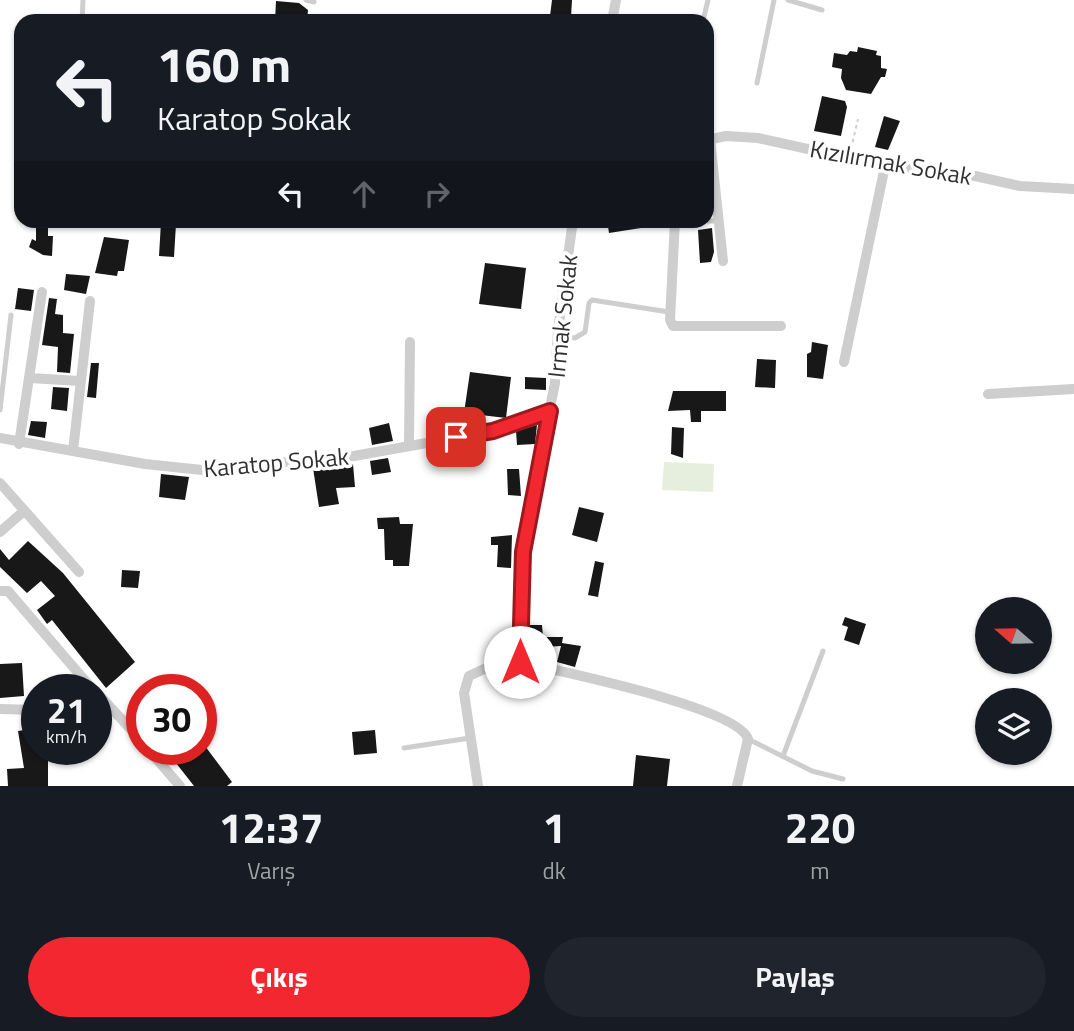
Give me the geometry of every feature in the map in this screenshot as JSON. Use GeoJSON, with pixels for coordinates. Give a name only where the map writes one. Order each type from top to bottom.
{"type":"FeatureCollection","features":[{"type":"Feature","properties":{"kind":"street","name":"Kızılırmak Sokak"},"geometry":{"type":"LineString","coordinates":[[714,139],[758,138],[885,166],[975,176],[1020,186],[1074,189]]}},
{"type":"Feature","properties":{"kind":"street"},"geometry":{"type":"LineString","coordinates":[[844,362],[885,166]]}},
{"type":"Feature","properties":{"kind":"street"},"geometry":{"type":"LineString","coordinates":[[714,180],[723,261]]}},
{"type":"Feature","properties":{"kind":"street","name":"Irmak Sokak"},"geometry":{"type":"LineString","coordinates":[[520,662],[522,558],[550,411],[572,228]]}},
{"type":"Feature","properties":{"kind":"street"},"geometry":{"type":"LineString","coordinates":[[675,228],[670,320],[678,328],[781,326]]}},
{"type":"Feature","properties":{"kind":"street"},"geometry":{"type":"LineString","coordinates":[[19,444],[42,292]]}},
{"type":"Feature","properties":{"kind":"street"},"geometry":{"type":"LineString","coordinates":[[73,451],[90,301]]}},
{"type":"Feature","properties":{"kind":"street"},"geometry":{"type":"LineString","coordinates":[[409,444],[410,342]]}},
{"type":"Feature","properties":{"kind":"street"},"geometry":{"type":"LineString","coordinates":[[30,378],[79,381]]}},
{"type":"Feature","properties":{"kind":"street"},"geometry":{"type":"LineString","coordinates":[[988,394],[1074,389]]}},
{"type":"Feature","properties":{"kind":"street","name":"Karatop Sokak"},"geometry":{"type":"LineString","coordinates":[[0,438],[19,444],[145,464],[221,472],[276,463],[354,456],[493,431],[550,411]]}},
{"type":"Feature","properties":{"kind":"street"},"geometry":{"type":"LineString","coordinates":[[0,483],[79,572]]}},
{"type":"Feature","properties":{"kind":"street"},"geometry":{"type":"LineString","coordinates":[[0,532],[24,511]]}},
{"type":"Feature","properties":{"kind":"street"},"geometry":{"type":"LineString","coordinates":[[0,591],[8,591],[80,674]]}},
{"type":"Feature","properties":{"kind":"street"},"geometry":{"type":"LineString","coordinates":[[478,786],[464,693],[469,676],[499,662],[520,662],[690,704],[739,729],[748,739],[737,786]]}},
{"type":"Feature","properties":{"kind":"street"},"geometry":{"type":"LineString","coordinates":[[0,709],[21,710]]}},
{"type":"Feature","properties":{"kind":"street"},"geometry":{"type":"LineString","coordinates":[[112,709],[126,724]]}},
{"type":"Feature","properties":{"kind":"street"},"geometry":{"type":"LineString","coordinates":[[162,765],[180,786]]}},
{"type":"Feature","properties":{"kind":"lane"},"geometry":{"type":"LineString","coordinates":[[306,0],[314,2]]}},
{"type":"Feature","properties":{"kind":"lane"},"geometry":{"type":"LineString","coordinates":[[757,83],[774,0]]}},
{"type":"Feature","properties":{"kind":"lane"},"geometry":{"type":"LineString","coordinates":[[788,0],[822,10]]}},
{"type":"Feature","properties":{"kind":"lane"},"geometry":{"type":"LineString","coordinates":[[714,221],[719,221]]}},
{"type":"Feature","properties":{"kind":"lane"},"geometry":{"type":"LineString","coordinates":[[558,336],[575,338],[585,332],[589,303],[592,300],[670,312]]}},
{"type":"Feature","properties":{"kind":"lane"},"geometry":{"type":"LineString","coordinates":[[0,410],[11,315]]}},
{"type":"Feature","properties":{"kind":"lane"},"geometry":{"type":"LineString","coordinates":[[783,756],[823,651]]}},
{"type":"Feature","properties":{"kind":"lane"},"geometry":{"type":"LineString","coordinates":[[404,748],[470,738]]}},
{"type":"Feature","properties":{"kind":"lane"},"geometry":{"type":"LineString","coordinates":[[748,739],[812,771],[843,779]]}},
{"type":"Feature","properties":{"kind":"path"},"geometry":{"type":"LineString","coordinates":[[849,157],[858,119]]}},
{"type":"Feature","properties":{"kind":"green space"},"geometry":{"type":"Polygon","coordinates":[[[664,462],[714,464],[713,492],[662,490],[664,462]]]}},
{"type":"Feature","properties":{"kind":"building"},"geometry":{"type":"Polygon","coordinates":[[[552,0],[572,0],[571,14],[550,14],[552,0]]]}},
{"type":"Feature","properties":{"kind":"building"},"geometry":{"type":"Polygon","coordinates":[[[276,1],[299,3],[308,10],[308,14],[275,14],[276,1]]]}},
{"type":"Feature","properties":{"kind":"building"},"geometry":{"type":"Polygon","coordinates":[[[858,47],[877,51],[876,55],[881,56],[881,68],[887,69],[885,77],[881,77],[871,94],[846,90],[841,78],[842,69],[832,67],[834,53],[847,55],[850,51],[857,52],[858,47]]]}},
{"type":"Feature","properties":{"kind":"building"},"geometry":{"type":"Polygon","coordinates":[[[822,96],[845,101],[847,107],[841,136],[814,131],[822,96]]]}},
{"type":"Feature","properties":{"kind":"building"},"geometry":{"type":"Polygon","coordinates":[[[884,116],[900,121],[888,150],[875,147],[884,116]]]}},
{"type":"Feature","properties":{"kind":"building"},"geometry":{"type":"Polygon","coordinates":[[[36,228],[48,228],[48,236],[53,236],[52,256],[43,255],[29,247],[32,239],[36,241],[36,228]]]}},
{"type":"Feature","properties":{"kind":"building"},"geometry":{"type":"Polygon","coordinates":[[[161,228],[176,228],[174,257],[159,256],[161,228]]]}},
{"type":"Feature","properties":{"kind":"building"},"geometry":{"type":"Polygon","coordinates":[[[608,228],[641,228],[609,233],[608,228]]]}},
{"type":"Feature","properties":{"kind":"building"},"geometry":{"type":"Polygon","coordinates":[[[712,228],[714,252],[711,262],[700,263],[698,230],[712,228]]]}},
{"type":"Feature","properties":{"kind":"building"},"geometry":{"type":"Polygon","coordinates":[[[104,237],[129,240],[124,271],[118,271],[117,276],[95,273],[104,237]]]}},
{"type":"Feature","properties":{"kind":"building"},"geometry":{"type":"Polygon","coordinates":[[[485,263],[526,268],[521,309],[479,304],[485,263]]]}},
{"type":"Feature","properties":{"kind":"building"},"geometry":{"type":"Polygon","coordinates":[[[66,274],[90,276],[86,294],[64,290],[66,274]]]}},
{"type":"Feature","properties":{"kind":"building"},"geometry":{"type":"Polygon","coordinates":[[[18,288],[34,290],[31,311],[15,309],[18,288]]]}},
{"type":"Feature","properties":{"kind":"building"},"geometry":{"type":"Polygon","coordinates":[[[49,298],[57,299],[55,314],[63,315],[63,333],[74,334],[70,373],[57,372],[58,347],[42,345],[49,298]]]}},
{"type":"Feature","properties":{"kind":"building"},"geometry":{"type":"Polygon","coordinates":[[[812,342],[828,345],[823,379],[807,377],[807,354],[811,352],[812,342]]]}},
{"type":"Feature","properties":{"kind":"building"},"geometry":{"type":"Polygon","coordinates":[[[757,359],[776,360],[775,388],[755,387],[757,359]]]}},
{"type":"Feature","properties":{"kind":"building"},"geometry":{"type":"Polygon","coordinates":[[[91,363],[99,363],[96,398],[87,397],[91,363]]]}},
{"type":"Feature","properties":{"kind":"building"},"geometry":{"type":"Polygon","coordinates":[[[470,372],[511,377],[506,418],[464,413],[470,372]]]}},
{"type":"Feature","properties":{"kind":"building"},"geometry":{"type":"Polygon","coordinates":[[[525,377],[546,378],[546,390],[525,389],[525,377]]]}},
{"type":"Feature","properties":{"kind":"building"},"geometry":{"type":"Polygon","coordinates":[[[53,387],[69,388],[67,411],[51,409],[53,387]]]}},
{"type":"Feature","properties":{"kind":"building"},"geometry":{"type":"Polygon","coordinates":[[[673,391],[726,391],[726,411],[701,411],[701,422],[691,422],[690,410],[668,411],[673,391]]]}},
{"type":"Feature","properties":{"kind":"building"},"geometry":{"type":"Polygon","coordinates":[[[31,421],[47,422],[45,438],[28,435],[31,421]]]}},
{"type":"Feature","properties":{"kind":"building"},"geometry":{"type":"Polygon","coordinates":[[[389,423],[393,441],[372,445],[369,428],[389,423]]]}},
{"type":"Feature","properties":{"kind":"building"},"geometry":{"type":"Polygon","coordinates":[[[537,425],[535,444],[517,445],[516,431],[537,425]]]}},
{"type":"Feature","properties":{"kind":"building"},"geometry":{"type":"Polygon","coordinates":[[[672,427],[684,428],[683,458],[671,454],[672,427]]]}},
{"type":"Feature","properties":{"kind":"building"},"geometry":{"type":"Polygon","coordinates":[[[388,458],[391,472],[372,475],[370,461],[388,458]]]}},
{"type":"Feature","properties":{"kind":"building"},"geometry":{"type":"Polygon","coordinates":[[[353,464],[355,487],[336,488],[339,504],[319,507],[313,468],[353,464]]]}},
{"type":"Feature","properties":{"kind":"building"},"geometry":{"type":"Polygon","coordinates":[[[507,469],[519,469],[521,496],[508,495],[507,469]]]}},
{"type":"Feature","properties":{"kind":"building"},"geometry":{"type":"Polygon","coordinates":[[[161,474],[189,477],[185,500],[159,497],[161,474]]]}},
{"type":"Feature","properties":{"kind":"building"},"geometry":{"type":"Polygon","coordinates":[[[579,507],[604,513],[597,542],[572,535],[579,507]]]}},
{"type":"Feature","properties":{"kind":"building"},"geometry":{"type":"Polygon","coordinates":[[[399,517],[400,524],[413,524],[409,566],[393,566],[393,560],[385,560],[384,529],[378,529],[377,518],[399,517]]]}},
{"type":"Feature","properties":{"kind":"building"},"geometry":{"type":"Polygon","coordinates":[[[512,535],[511,568],[497,567],[498,545],[491,545],[491,537],[512,535]]]}},
{"type":"Feature","properties":{"kind":"building"},"geometry":{"type":"Polygon","coordinates":[[[28,541],[63,573],[135,662],[112,683],[112,674],[95,674],[52,620],[47,624],[37,610],[55,596],[41,581],[27,593],[0,567],[0,549],[9,560],[28,541]]]}},
{"type":"Feature","properties":{"kind":"building"},"geometry":{"type":"Polygon","coordinates":[[[595,561],[604,563],[598,597],[588,595],[595,561]]]}},
{"type":"Feature","properties":{"kind":"building"},"geometry":{"type":"Polygon","coordinates":[[[122,570],[140,571],[138,588],[121,587],[122,570]]]}},
{"type":"Feature","properties":{"kind":"building"},"geometry":{"type":"Polygon","coordinates":[[[845,617],[866,624],[859,645],[844,640],[848,627],[842,625],[845,617]]]}},
{"type":"Feature","properties":{"kind":"building"},"geometry":{"type":"Polygon","coordinates":[[[528,625],[542,625],[543,637],[563,637],[562,643],[581,646],[575,667],[557,662],[561,646],[529,648],[528,625]]]}},
{"type":"Feature","properties":{"kind":"building"},"geometry":{"type":"Polygon","coordinates":[[[22,663],[21,696],[0,698],[0,664],[22,663]]]}},
{"type":"Feature","properties":{"kind":"building"},"geometry":{"type":"Polygon","coordinates":[[[375,730],[377,753],[354,755],[352,732],[375,730]]]}},
{"type":"Feature","properties":{"kind":"building"},"geometry":{"type":"Polygon","coordinates":[[[636,755],[670,759],[667,786],[633,786],[636,755]]]}},
{"type":"Feature","properties":{"kind":"building"},"geometry":{"type":"Polygon","coordinates":[[[217,762],[232,782],[227,786],[194,786],[178,765],[217,765],[217,762]]]}},
{"type":"Feature","properties":{"kind":"building"},"geometry":{"type":"Polygon","coordinates":[[[24,765],[48,765],[48,786],[8,786],[7,769],[24,768],[24,765]]]}},
{"type":"Feature","properties":{"kind":"route"},"geometry":{"type":"LineString","coordinates":[[456,437],[493,431],[550,411],[520,572],[520,662]]}}]}
